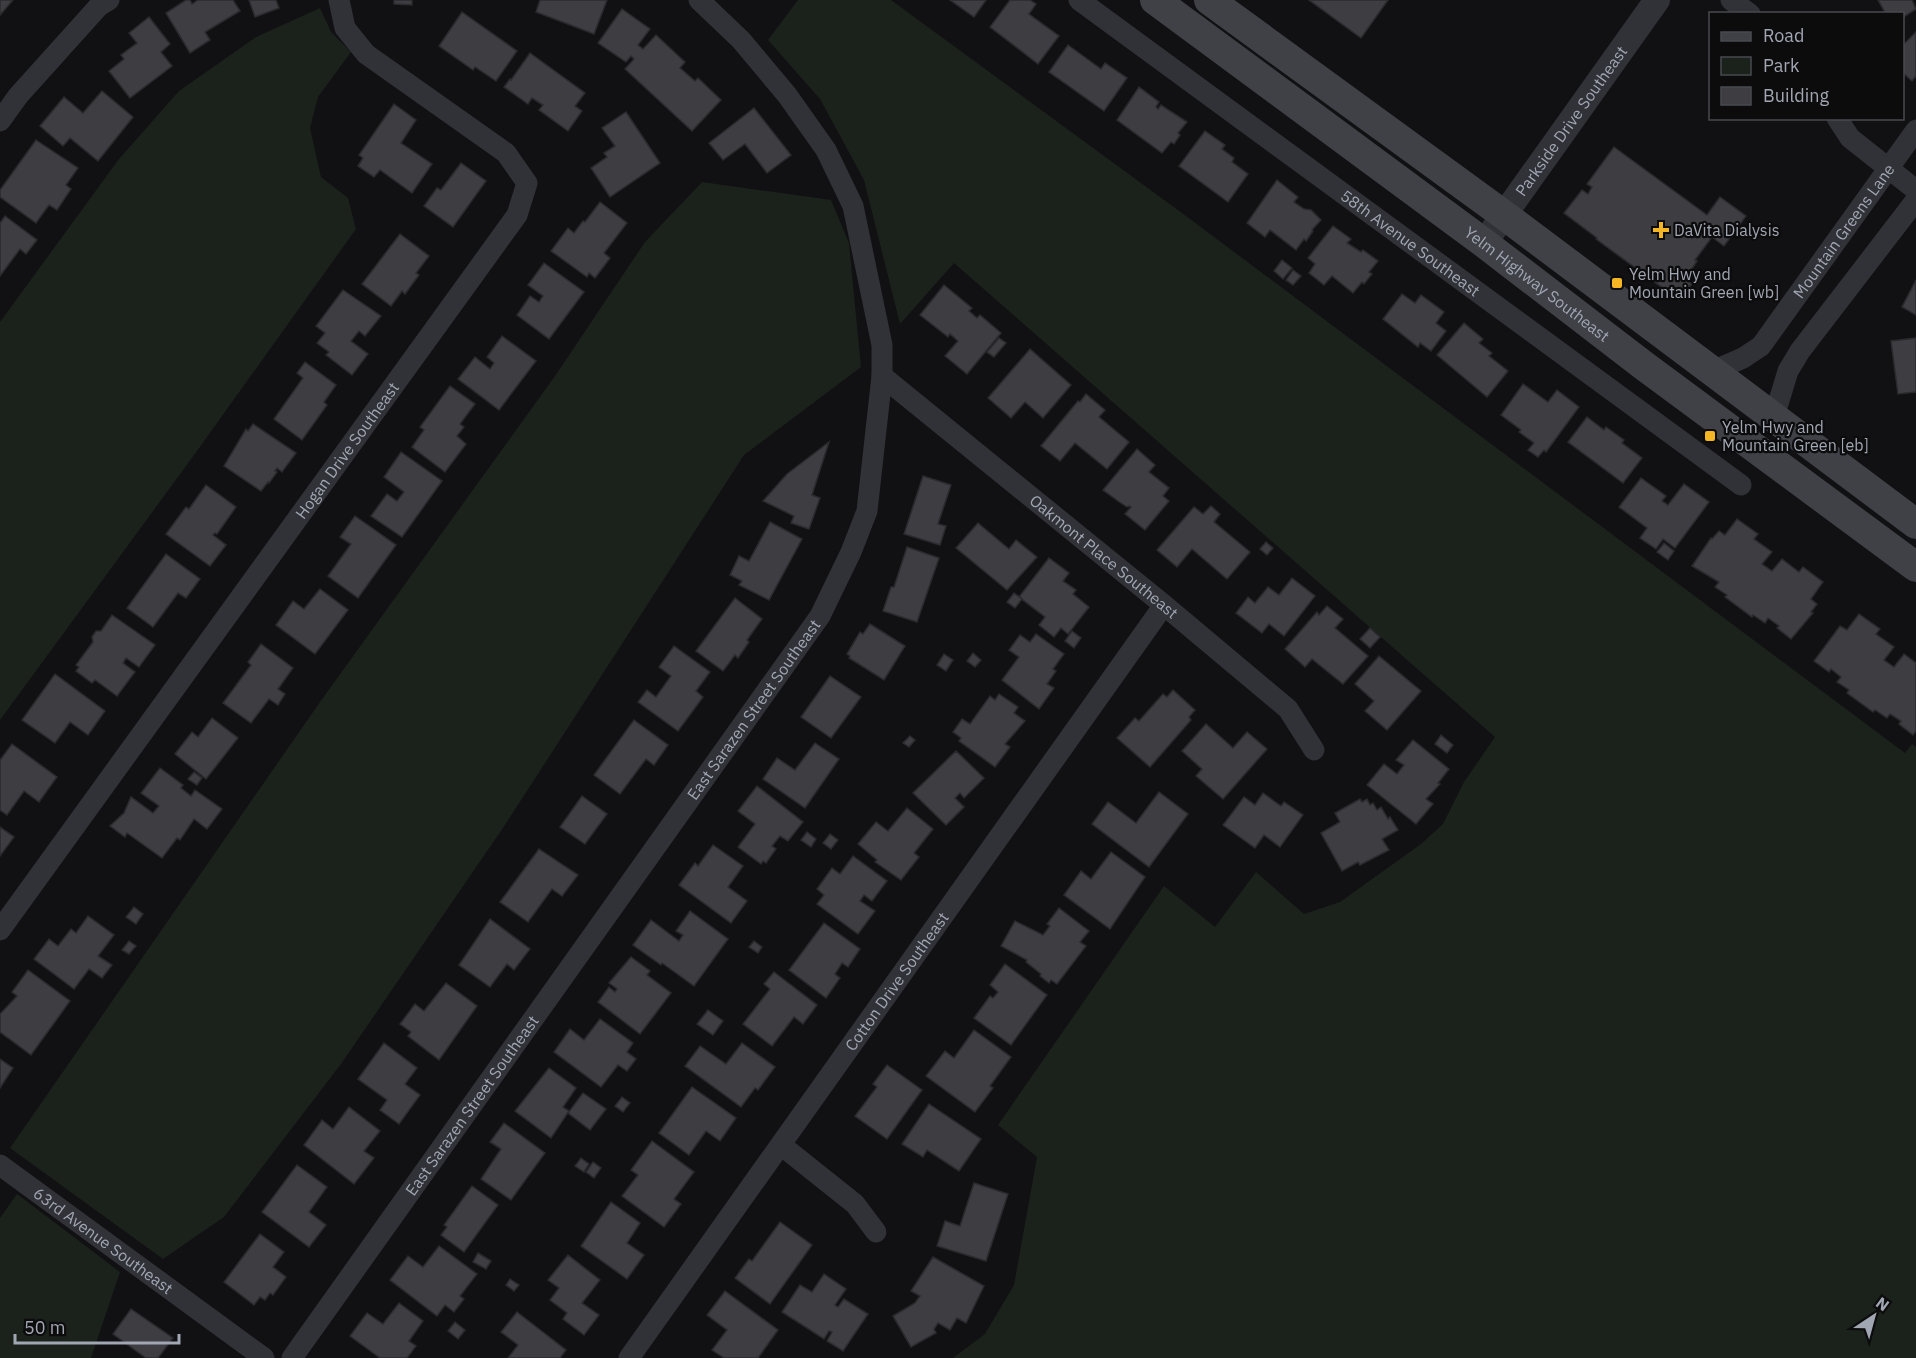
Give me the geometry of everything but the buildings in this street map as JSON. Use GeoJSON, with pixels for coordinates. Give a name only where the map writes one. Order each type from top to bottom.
{"type":"FeatureCollection","features":[{"type":"Feature","properties":{"kind":"main road","name":"Yelm Highway Southeast"},"geometry":{"type":"LineString","coordinates":[[1155,0],[1916,567]]}},
{"type":"Feature","properties":{"kind":"main road"},"geometry":{"type":"LineString","coordinates":[[1209,0],[1504,215],[1916,524]]}},
{"type":"Feature","properties":{"kind":"street"},"geometry":{"type":"LineString","coordinates":[[0,121],[18,96],[99,6],[109,0]]}},
{"type":"Feature","properties":{"kind":"street","name":"Hogan Drive Southeast"},"geometry":{"type":"LineString","coordinates":[[0,930],[517,215],[527,183],[506,153],[366,54],[345,28],[339,0]]}},
{"type":"Feature","properties":{"kind":"street","name":"East Sarazen Street Southeast"},"geometry":{"type":"LineString","coordinates":[[292,1358],[820,616],[851,552],[867,511],[882,376],[882,345],[853,206],[826,150],[787,95],[741,40],[699,0]]}},
{"type":"Feature","properties":{"kind":"street","name":"58th Avenue Southeast"},"geometry":{"type":"LineString","coordinates":[[1079,0],[1742,485]]}},
{"type":"Feature","properties":{"kind":"street","name":"Parkside Drive Southeast"},"geometry":{"type":"LineString","coordinates":[[1484,243],[1657,0]]}},
{"type":"Feature","properties":{"kind":"street"},"geometry":{"type":"LineString","coordinates":[[1731,0],[1747,12]]}},
{"type":"Feature","properties":{"kind":"street"},"geometry":{"type":"LineString","coordinates":[[1838,120],[1850,138],[1916,190]]}},
{"type":"Feature","properties":{"kind":"street","name":"Mountain Greens Lane"},"geometry":{"type":"LineString","coordinates":[[1713,371],[1743,358],[1761,345],[1916,130]]}},
{"type":"Feature","properties":{"kind":"street"},"geometry":{"type":"LineString","coordinates":[[1774,417],[1788,371],[1800,351],[1916,200]]}},
{"type":"Feature","properties":{"kind":"street","name":"Oakmont Place Southeast"},"geometry":{"type":"LineString","coordinates":[[882,376],[1288,709],[1314,750]]}},
{"type":"Feature","properties":{"kind":"street","name":"Cotton Drive Southeast"},"geometry":{"type":"LineString","coordinates":[[628,1358],[1164,605]]}},
{"type":"Feature","properties":{"kind":"street"},"geometry":{"type":"LineString","coordinates":[[781,1145],[855,1204],[876,1232]]}},
{"type":"Feature","properties":{"kind":"street","name":"63rd Avenue Southeast"},"geometry":{"type":"LineString","coordinates":[[0,1165],[264,1358]]}},
{"type":"Feature","properties":{"kind":"green space"},"geometry":{"type":"Polygon","coordinates":[[[798,0],[891,0],[1186,216],[1905,753],[1912,744],[1916,747],[1916,1358],[953,1358],[985,1334],[1014,1285],[1037,1157],[998,1125],[1164,886],[1215,927],[1256,872],[1304,914],[1340,902],[1421,844],[1443,824],[1464,782],[1495,737],[954,263],[900,324],[864,180],[820,99],[768,40],[798,0]]]}},
{"type":"Feature","properties":{"kind":"green space"},"geometry":{"type":"Polygon","coordinates":[[[320,8],[331,32],[351,52],[318,97],[310,128],[321,177],[348,198],[356,229],[0,720],[0,322],[119,159],[179,91],[256,37],[320,8]]]}},
{"type":"Feature","properties":{"kind":"green space"},"geometry":{"type":"Polygon","coordinates":[[[702,182],[831,200],[849,243],[861,367],[744,455],[505,825],[341,1064],[224,1217],[163,1259],[10,1148],[320,702],[555,376],[645,242],[702,182]]]}},
{"type":"Feature","properties":{"kind":"green space"},"geometry":{"type":"Polygon","coordinates":[[[17,1194],[120,1272],[91,1358],[0,1358],[0,1218],[17,1194]]]}},
{"type":"Feature","properties":{"kind":"place","name":"DaVita Dialysis"},"geometry":{"type":"Point","coordinates":[1661,230]}},
{"type":"Feature","properties":{"kind":"place","name":"Yelm Hwy and Mountain Green [wb]"},"geometry":{"type":"Point","coordinates":[1617,283]}},
{"type":"Feature","properties":{"kind":"place","name":"Yelm Hwy and Mountain Green [eb]"},"geometry":{"type":"Point","coordinates":[1710,436]}}]}
